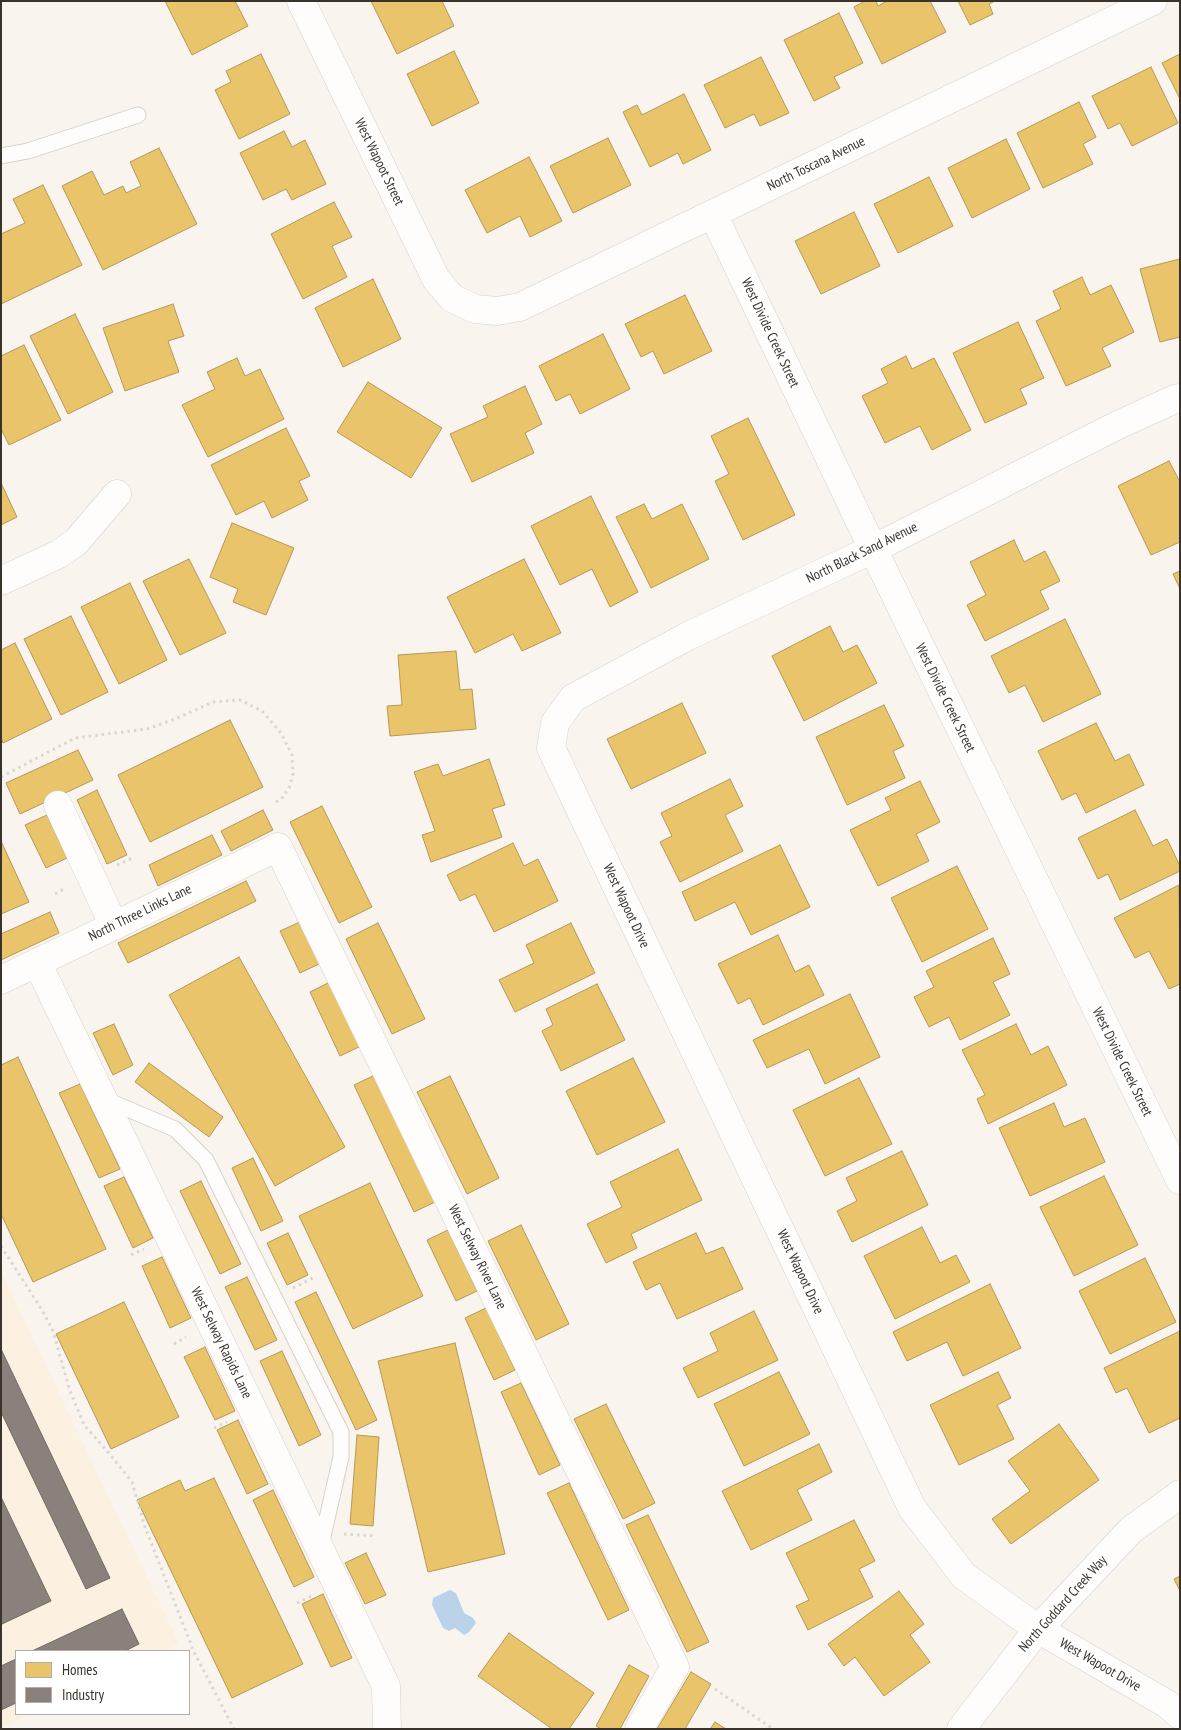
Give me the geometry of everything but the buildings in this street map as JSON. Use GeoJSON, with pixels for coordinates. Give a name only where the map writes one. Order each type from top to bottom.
{"type":"FeatureCollection","features":[{"type":"Feature","properties":{"kind":"street","name":"West Wapoot Street"},"geometry":{"type":"LineString","coordinates":[[301,1],[436,279],[452,298],[475,309]]}},
{"type":"Feature","properties":{"kind":"street","name":"North Toscana Avenue"},"geometry":{"type":"LineString","coordinates":[[475,309],[497,311],[520,307],[1153,1]]}},
{"type":"Feature","properties":{"kind":"street","name":"West Divide Creek Street"},"geometry":{"type":"LineString","coordinates":[[713,214],[873,549],[1180,1180]]}},
{"type":"Feature","properties":{"kind":"street","name":"North Black Sand Avenue"},"geometry":{"type":"LineString","coordinates":[[555,723],[572,698],[688,636],[873,549],[1118,425],[1175,398],[1180,398]]}},
{"type":"Feature","properties":{"kind":"street"},"geometry":{"type":"LineString","coordinates":[[1,581],[59,554],[76,542],[117,494]]}},
{"type":"Feature","properties":{"kind":"street","name":"West Wapoot Drive"},"geometry":{"type":"LineString","coordinates":[[555,723],[551,748],[912,1508],[964,1576],[1038,1629],[1168,1704],[1180,1715]]}},
{"type":"Feature","properties":{"kind":"street"},"geometry":{"type":"LineString","coordinates":[[58,805],[114,926]]}},
{"type":"Feature","properties":{"kind":"street","name":"North Three Links Lane"},"geometry":{"type":"LineString","coordinates":[[1,980],[278,847]]}},
{"type":"Feature","properties":{"kind":"street","name":"West Selway River Lane"},"geometry":{"type":"LineString","coordinates":[[278,847],[675,1667],[639,1729]]}},
{"type":"Feature","properties":{"kind":"street","name":"West Selway Rapids Lane"},"geometry":{"type":"LineString","coordinates":[[37,962],[322,1541],[386,1686],[387,1729]]}},
{"type":"Feature","properties":{"kind":"street","name":"North Goddard Creek Way"},"geometry":{"type":"LineString","coordinates":[[961,1729],[1038,1629],[1131,1530],[1180,1494]]}},
{"type":"Feature","properties":{"kind":"lane"},"geometry":{"type":"LineString","coordinates":[[1,156],[28,151],[138,114]]}},
{"type":"Feature","properties":{"kind":"lane"},"geometry":{"type":"LineString","coordinates":[[103,1099],[175,1129],[206,1160],[341,1432],[341,1457],[322,1541]]}},
{"type":"Feature","properties":{"kind":"path"},"geometry":{"type":"LineString","coordinates":[[1,776],[75,738],[147,729],[213,702],[240,700],[262,711],[281,733],[292,755],[292,774],[288,788],[282,798],[276,802]]}},
{"type":"Feature","properties":{"kind":"path"},"geometry":{"type":"LineString","coordinates":[[1,1246],[42,1310],[52,1331],[69,1388],[84,1425],[132,1482],[145,1527],[194,1652],[234,1729]]}},
{"type":"Feature","properties":{"kind":"path"},"geometry":{"type":"LineString","coordinates":[[322,1541],[376,1536]]}},
{"type":"Feature","properties":{"kind":"path"},"geometry":{"type":"LineString","coordinates":[[715,1689],[773,1729]]}},
{"type":"Feature","properties":{"kind":"shaded area"},"geometry":{"type":"Polygon","coordinates":[[[1,1271],[179,1644],[166,1650],[15,1650],[15,1715],[29,1715],[1,1728],[1,1271]]]}},
{"type":"Feature","properties":{"kind":"water"},"geometry":{"type":"Polygon","coordinates":[[[450,1590],[456,1593],[464,1613],[473,1618],[476,1623],[464,1635],[455,1628],[449,1631],[443,1628],[432,1605],[433,1598],[450,1590]]]}}]}
